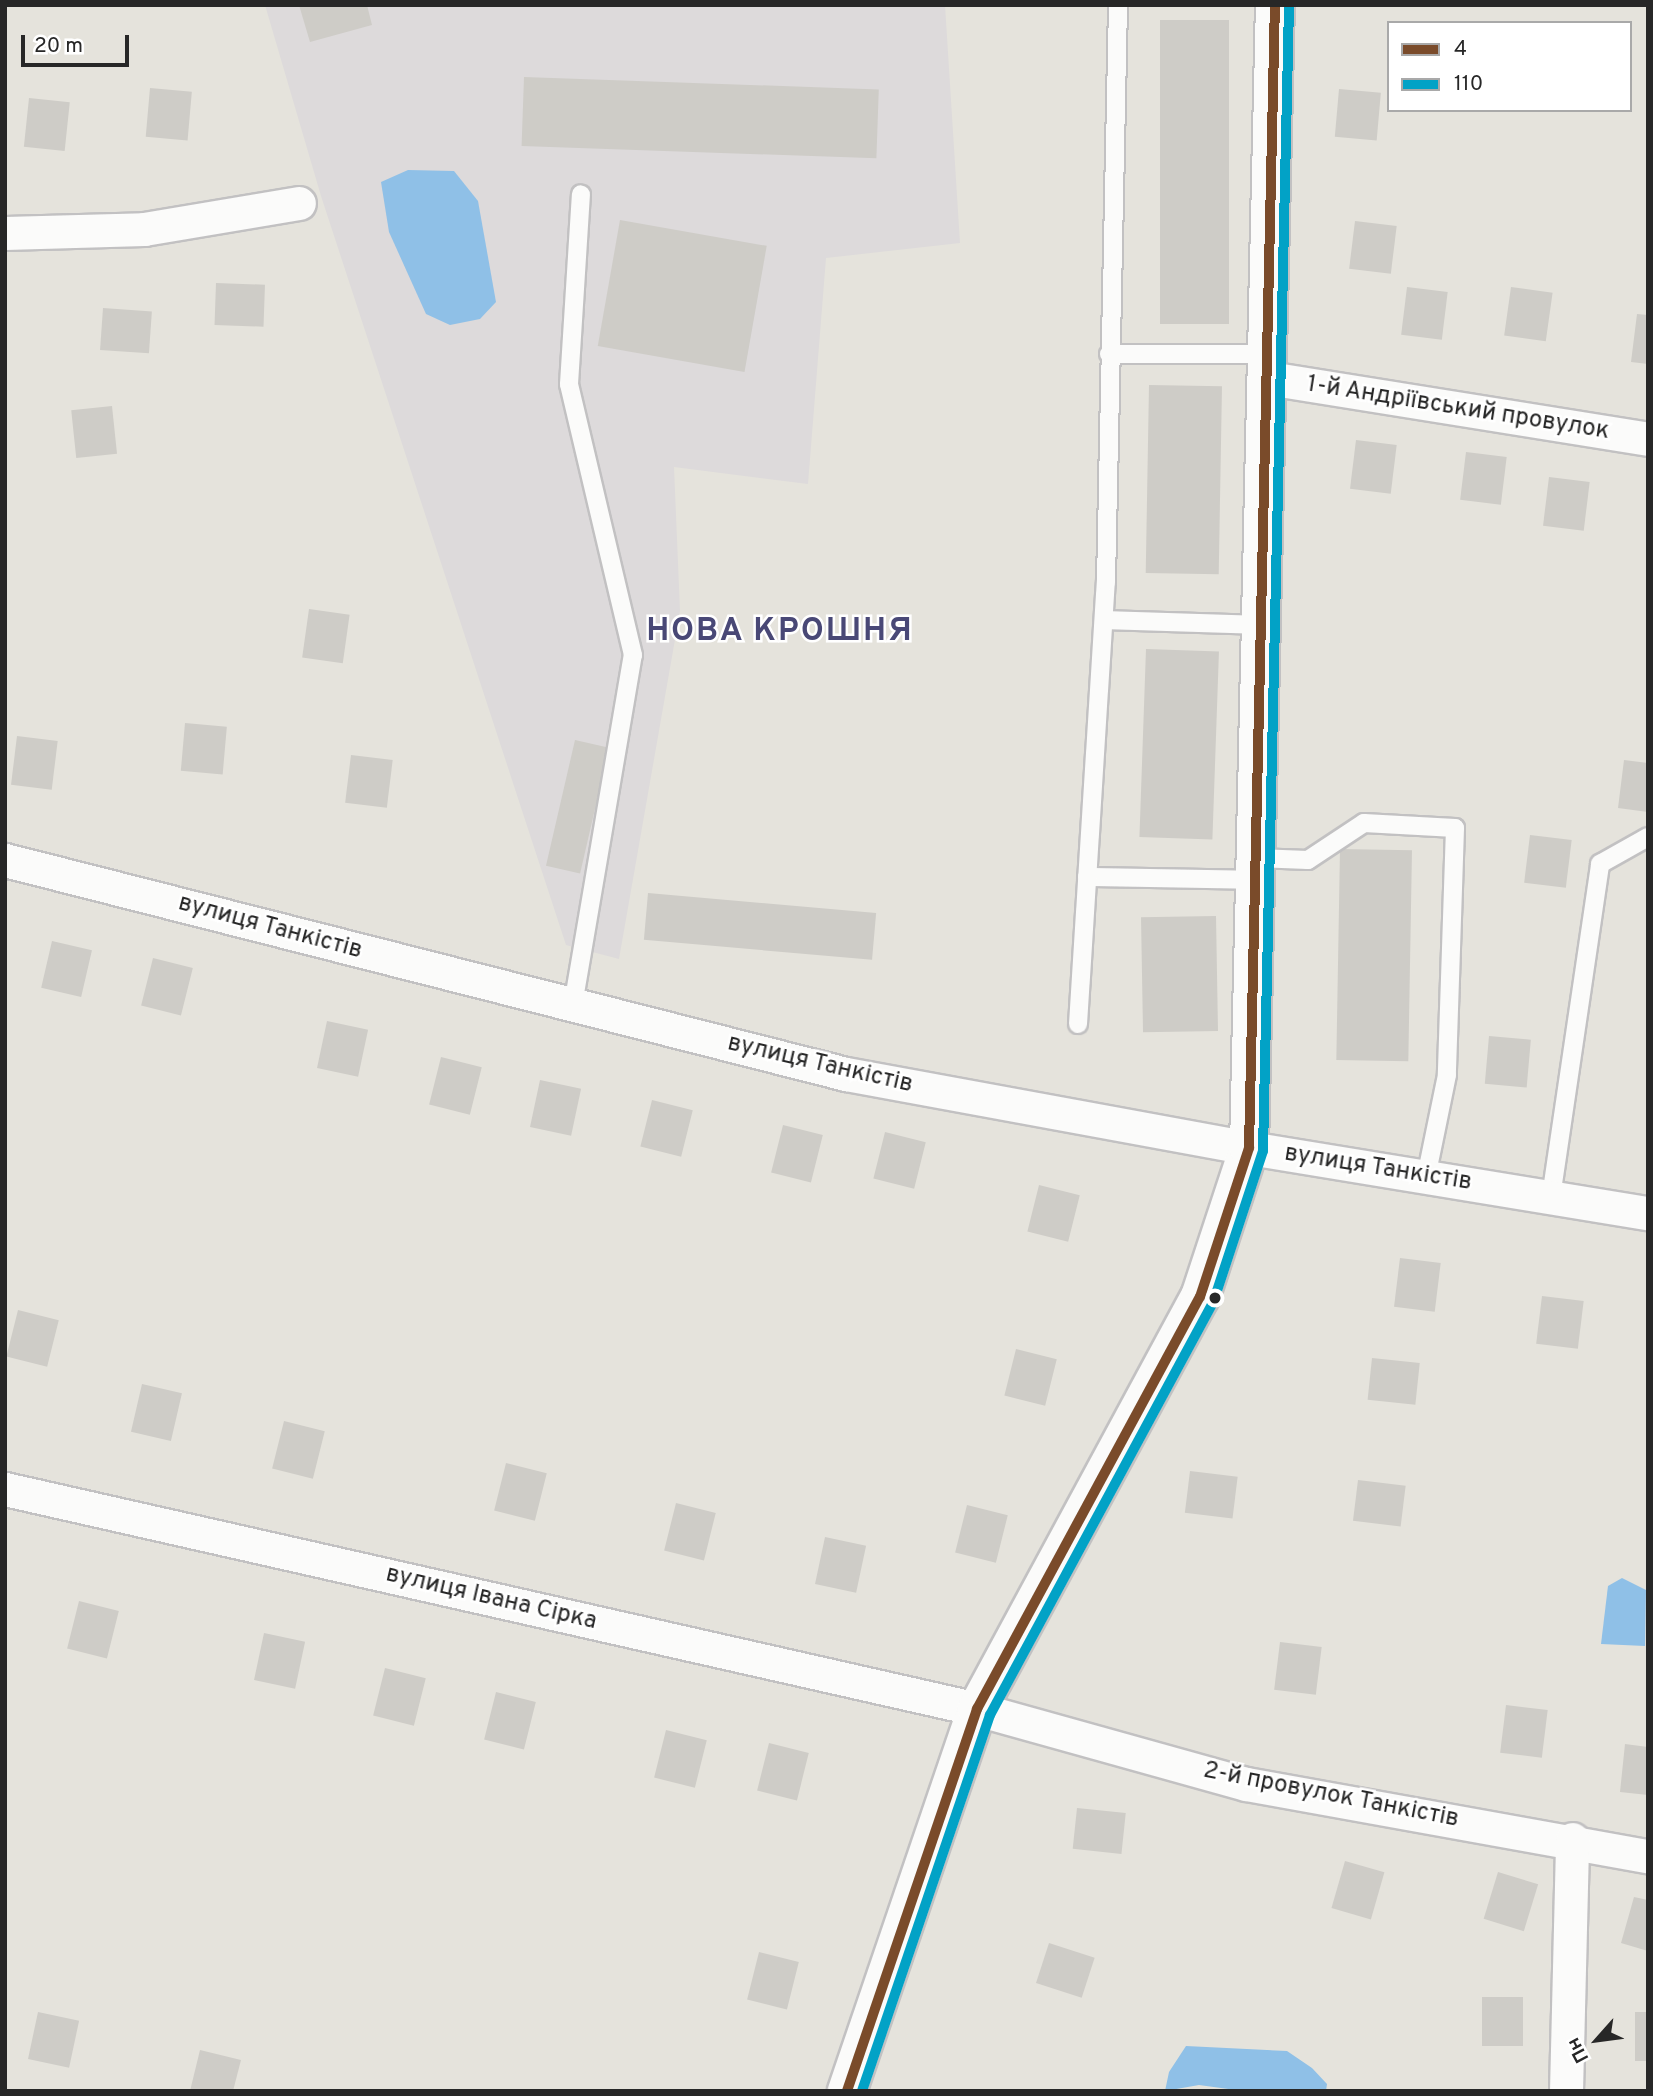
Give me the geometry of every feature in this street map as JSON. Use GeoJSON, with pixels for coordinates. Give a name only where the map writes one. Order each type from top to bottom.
{"type":"FeatureCollection","features":[{"type":"Feature","properties":{"kind":"street"},"geometry":{"type":"LineString","coordinates":[[847,2091],[977,1709],[1200,1297],[1249,1148],[1275,5]]}},
{"type":"Feature","properties":{"kind":"street"},"geometry":{"type":"LineString","coordinates":[[5,233],[144,229],[299,203]]}},
{"type":"Feature","properties":{"kind":"street","name":"1-й Андріївський провулок"},"geometry":{"type":"LineString","coordinates":[[1268,366],[1648,439]]}},
{"type":"Feature","properties":{"kind":"street","name":"вулиця Танкістів"},"geometry":{"type":"LineString","coordinates":[[5,860],[846,1074],[1249,1148],[1648,1213]]}},
{"type":"Feature","properties":{"kind":"street","name":"вулиця Івана Сірка"},"geometry":{"type":"LineString","coordinates":[[5,1489],[977,1709]]}},
{"type":"Feature","properties":{"kind":"street","name":"2-й провулок Танкістів"},"geometry":{"type":"LineString","coordinates":[[977,1709],[1245,1784],[1572,1839],[1648,1856]]}},
{"type":"Feature","properties":{"kind":"street"},"geometry":{"type":"LineString","coordinates":[[1566,2091],[1572,1839]]}},
{"type":"Feature","properties":{"kind":"lane"},"geometry":{"type":"LineString","coordinates":[[1078,1024],[1104,620],[1118,5]]}},
{"type":"Feature","properties":{"kind":"lane"},"geometry":{"type":"LineString","coordinates":[[573,1005],[633,655],[569,384],[581,194]]}},
{"type":"Feature","properties":{"kind":"lane"},"geometry":{"type":"LineString","coordinates":[[1110,354],[1268,366]]}},
{"type":"Feature","properties":{"kind":"lane"},"geometry":{"type":"LineString","coordinates":[[1104,620],[1262,625]]}},
{"type":"Feature","properties":{"kind":"lane"},"geometry":{"type":"LineString","coordinates":[[1087,877],[1256,869],[1308,860],[1364,823],[1455,828],[1447,1075],[1426,1177]]}},
{"type":"Feature","properties":{"kind":"lane"},"geometry":{"type":"LineString","coordinates":[[1551,1197],[1600,864],[1648,837]]}},
{"type":"Feature","properties":{"kind":"shaded area"},"geometry":{"type":"Polygon","coordinates":[[[265,5],[945,5],[960,243],[826,258],[808,484],[674,467],[680,611],[619,959],[566,945],[321,196],[265,5]]]}},
{"type":"Feature","properties":{"kind":"water"},"geometry":{"type":"Polygon","coordinates":[[[408,170],[454,171],[478,201],[496,302],[480,319],[450,325],[426,314],[389,232],[381,182],[408,170]]]}},
{"type":"Feature","properties":{"kind":"water"},"geometry":{"type":"Polygon","coordinates":[[[1622,1578],[1646,1590],[1645,1646],[1601,1644],[1608,1586],[1622,1578]]]}},
{"type":"Feature","properties":{"kind":"water"},"geometry":{"type":"Polygon","coordinates":[[[1186,2046],[1287,2051],[1312,2068],[1327,2084],[1326,2091],[1243,2091],[1199,2085],[1165,2091],[1169,2072],[1186,2046]]]}},
{"type":"Feature","properties":{"kind":"building"},"geometry":{"type":"Polygon","coordinates":[[[299,5],[367,5],[372,25],[310,42],[299,5]]]}},
{"type":"Feature","properties":{"kind":"building"},"geometry":{"type":"Polygon","coordinates":[[[1160,20],[1229,20],[1229,324],[1160,324],[1160,20]]]}},
{"type":"Feature","properties":{"kind":"building"},"geometry":{"type":"Polygon","coordinates":[[[524,77],[879,89],[876,158],[522,146],[524,77]]]}},
{"type":"Feature","properties":{"kind":"building"},"geometry":{"type":"Polygon","coordinates":[[[150,88],[192,92],[188,140],[146,137],[150,88]]]}},
{"type":"Feature","properties":{"kind":"building"},"geometry":{"type":"Polygon","coordinates":[[[1339,89],[1381,93],[1377,140],[1335,137],[1339,89]]]}},
{"type":"Feature","properties":{"kind":"building"},"geometry":{"type":"Polygon","coordinates":[[[29,98],[70,102],[65,151],[24,147],[29,98]]]}},
{"type":"Feature","properties":{"kind":"building"},"geometry":{"type":"Polygon","coordinates":[[[620,220],[767,246],[745,372],[598,346],[620,220]]]}},
{"type":"Feature","properties":{"kind":"building"},"geometry":{"type":"Polygon","coordinates":[[[1355,221],[1397,226],[1391,274],[1349,269],[1355,221]]]}},
{"type":"Feature","properties":{"kind":"building"},"geometry":{"type":"Polygon","coordinates":[[[216,283],[265,285],[264,327],[215,325],[216,283]]]}},
{"type":"Feature","properties":{"kind":"building"},"geometry":{"type":"Polygon","coordinates":[[[1407,287],[1448,292],[1442,340],[1401,335],[1407,287]]]}},
{"type":"Feature","properties":{"kind":"building"},"geometry":{"type":"Polygon","coordinates":[[[1511,287],[1553,293],[1546,341],[1504,336],[1511,287]]]}},
{"type":"Feature","properties":{"kind":"building"},"geometry":{"type":"Polygon","coordinates":[[[103,308],[152,311],[149,353],[100,350],[103,308]]]}},
{"type":"Feature","properties":{"kind":"building"},"geometry":{"type":"Polygon","coordinates":[[[1637,314],[1648,315],[1648,364],[1631,362],[1637,314]]]}},
{"type":"Feature","properties":{"kind":"building"},"geometry":{"type":"Polygon","coordinates":[[[1149,385],[1222,386],[1219,574],[1146,573],[1149,385]]]}},
{"type":"Feature","properties":{"kind":"building"},"geometry":{"type":"Polygon","coordinates":[[[112,406],[117,454],[76,458],[71,410],[112,406]]]}},
{"type":"Feature","properties":{"kind":"building"},"geometry":{"type":"Polygon","coordinates":[[[1356,440],[1397,445],[1391,494],[1350,489],[1356,440]]]}},
{"type":"Feature","properties":{"kind":"building"},"geometry":{"type":"Polygon","coordinates":[[[1466,452],[1507,457],[1501,505],[1460,500],[1466,452]]]}},
{"type":"Feature","properties":{"kind":"building"},"geometry":{"type":"Polygon","coordinates":[[[1549,477],[1590,482],[1584,531],[1543,526],[1549,477]]]}},
{"type":"Feature","properties":{"kind":"building"},"geometry":{"type":"Polygon","coordinates":[[[309,609],[350,615],[343,663],[302,658],[309,609]]]}},
{"type":"Feature","properties":{"kind":"building"},"geometry":{"type":"Polygon","coordinates":[[[1146,649],[1219,652],[1212,839],[1139,837],[1146,649]]]}},
{"type":"Feature","properties":{"kind":"building"},"geometry":{"type":"Polygon","coordinates":[[[185,723],[227,727],[223,774],[181,771],[185,723]]]}},
{"type":"Feature","properties":{"kind":"building"},"geometry":{"type":"Polygon","coordinates":[[[17,736],[58,741],[52,790],[11,785],[17,736]]]}},
{"type":"Feature","properties":{"kind":"building"},"geometry":{"type":"Polygon","coordinates":[[[575,740],[609,748],[580,874],[546,866],[575,740]]]}},
{"type":"Feature","properties":{"kind":"building"},"geometry":{"type":"Polygon","coordinates":[[[351,755],[393,760],[387,808],[345,803],[351,755]]]}},
{"type":"Feature","properties":{"kind":"building"},"geometry":{"type":"Polygon","coordinates":[[[1624,760],[1648,763],[1648,812],[1618,808],[1624,760]]]}},
{"type":"Feature","properties":{"kind":"building"},"geometry":{"type":"Polygon","coordinates":[[[1530,835],[1572,840],[1566,888],[1524,883],[1530,835]]]}},
{"type":"Feature","properties":{"kind":"building"},"geometry":{"type":"Polygon","coordinates":[[[1340,849],[1412,850],[1408,1061],[1336,1060],[1340,849]]]}},
{"type":"Feature","properties":{"kind":"building"},"geometry":{"type":"Polygon","coordinates":[[[648,893],[876,913],[872,960],[644,940],[648,893]]]}},
{"type":"Feature","properties":{"kind":"building"},"geometry":{"type":"Polygon","coordinates":[[[1216,916],[1218,1031],[1143,1032],[1141,917],[1216,916]]]}},
{"type":"Feature","properties":{"kind":"building"},"geometry":{"type":"Polygon","coordinates":[[[52,941],[92,950],[81,997],[41,988],[52,941]]]}},
{"type":"Feature","properties":{"kind":"building"},"geometry":{"type":"Polygon","coordinates":[[[153,958],[193,968],[181,1015],[141,1006],[153,958]]]}},
{"type":"Feature","properties":{"kind":"building"},"geometry":{"type":"Polygon","coordinates":[[[327,1021],[368,1030],[358,1077],[317,1068],[327,1021]]]}},
{"type":"Feature","properties":{"kind":"building"},"geometry":{"type":"Polygon","coordinates":[[[1489,1036],[1531,1040],[1527,1087],[1485,1084],[1489,1036]]]}},
{"type":"Feature","properties":{"kind":"building"},"geometry":{"type":"Polygon","coordinates":[[[441,1057],[482,1067],[470,1115],[429,1105],[441,1057]]]}},
{"type":"Feature","properties":{"kind":"building"},"geometry":{"type":"Polygon","coordinates":[[[540,1080],[581,1089],[571,1136],[530,1127],[540,1080]]]}},
{"type":"Feature","properties":{"kind":"building"},"geometry":{"type":"Polygon","coordinates":[[[652,1100],[693,1110],[681,1157],[640,1147],[652,1100]]]}},
{"type":"Feature","properties":{"kind":"building"},"geometry":{"type":"Polygon","coordinates":[[[783,1125],[823,1135],[811,1182],[771,1173],[783,1125]]]}},
{"type":"Feature","properties":{"kind":"building"},"geometry":{"type":"Polygon","coordinates":[[[885,1132],[926,1142],[914,1189],[873,1179],[885,1132]]]}},
{"type":"Feature","properties":{"kind":"building"},"geometry":{"type":"Polygon","coordinates":[[[1039,1185],[1080,1195],[1068,1242],[1027,1232],[1039,1185]]]}},
{"type":"Feature","properties":{"kind":"building"},"geometry":{"type":"Polygon","coordinates":[[[1400,1258],[1441,1263],[1435,1312],[1394,1307],[1400,1258]]]}},
{"type":"Feature","properties":{"kind":"building"},"geometry":{"type":"Polygon","coordinates":[[[1542,1296],[1584,1301],[1578,1349],[1536,1344],[1542,1296]]]}},
{"type":"Feature","properties":{"kind":"building"},"geometry":{"type":"Polygon","coordinates":[[[18,1310],[59,1320],[47,1367],[6,1357],[18,1310]]]}},
{"type":"Feature","properties":{"kind":"building"},"geometry":{"type":"Polygon","coordinates":[[[1016,1349],[1057,1359],[1045,1406],[1004,1396],[1016,1349]]]}},
{"type":"Feature","properties":{"kind":"building"},"geometry":{"type":"Polygon","coordinates":[[[1372,1358],[1420,1363],[1415,1405],[1368,1400],[1372,1358]]]}},
{"type":"Feature","properties":{"kind":"building"},"geometry":{"type":"Polygon","coordinates":[[[142,1384],[182,1393],[171,1441],[131,1432],[142,1384]]]}},
{"type":"Feature","properties":{"kind":"building"},"geometry":{"type":"Polygon","coordinates":[[[284,1421],[325,1431],[313,1479],[272,1469],[284,1421]]]}},
{"type":"Feature","properties":{"kind":"building"},"geometry":{"type":"Polygon","coordinates":[[[506,1463],[547,1473],[535,1521],[494,1511],[506,1463]]]}},
{"type":"Feature","properties":{"kind":"building"},"geometry":{"type":"Polygon","coordinates":[[[1190,1471],[1238,1477],[1233,1519],[1185,1513],[1190,1471]]]}},
{"type":"Feature","properties":{"kind":"building"},"geometry":{"type":"Polygon","coordinates":[[[1358,1480],[1406,1486],[1401,1527],[1353,1521],[1358,1480]]]}},
{"type":"Feature","properties":{"kind":"building"},"geometry":{"type":"Polygon","coordinates":[[[676,1503],[716,1513],[704,1560],[664,1551],[676,1503]]]}},
{"type":"Feature","properties":{"kind":"building"},"geometry":{"type":"Polygon","coordinates":[[[967,1505],[1008,1515],[996,1563],[955,1553],[967,1505]]]}},
{"type":"Feature","properties":{"kind":"building"},"geometry":{"type":"Polygon","coordinates":[[[825,1537],[866,1546],[856,1593],[815,1584],[825,1537]]]}},
{"type":"Feature","properties":{"kind":"building"},"geometry":{"type":"Polygon","coordinates":[[[79,1601],[119,1611],[107,1658],[67,1649],[79,1601]]]}},
{"type":"Feature","properties":{"kind":"building"},"geometry":{"type":"Polygon","coordinates":[[[264,1633],[305,1642],[295,1689],[254,1680],[264,1633]]]}},
{"type":"Feature","properties":{"kind":"building"},"geometry":{"type":"Polygon","coordinates":[[[1280,1642],[1322,1647],[1316,1695],[1274,1690],[1280,1642]]]}},
{"type":"Feature","properties":{"kind":"building"},"geometry":{"type":"Polygon","coordinates":[[[385,1668],[426,1678],[414,1726],[373,1716],[385,1668]]]}},
{"type":"Feature","properties":{"kind":"building"},"geometry":{"type":"Polygon","coordinates":[[[496,1692],[536,1702],[524,1749],[484,1740],[496,1692]]]}},
{"type":"Feature","properties":{"kind":"building"},"geometry":{"type":"Polygon","coordinates":[[[1506,1705],[1548,1710],[1542,1758],[1500,1753],[1506,1705]]]}},
{"type":"Feature","properties":{"kind":"building"},"geometry":{"type":"Polygon","coordinates":[[[666,1730],[707,1740],[695,1788],[654,1778],[666,1730]]]}},
{"type":"Feature","properties":{"kind":"building"},"geometry":{"type":"Polygon","coordinates":[[[769,1743],[809,1753],[797,1800],[757,1791],[769,1743]]]}},
{"type":"Feature","properties":{"kind":"building"},"geometry":{"type":"Polygon","coordinates":[[[1625,1744],[1648,1747],[1648,1795],[1620,1792],[1625,1744]]]}},
{"type":"Feature","properties":{"kind":"building"},"geometry":{"type":"Polygon","coordinates":[[[1077,1808],[1126,1813],[1121,1854],[1073,1849],[1077,1808]]]}},
{"type":"Feature","properties":{"kind":"building"},"geometry":{"type":"Polygon","coordinates":[[[1345,1861],[1384,1872],[1371,1919],[1331,1908],[1345,1861]]]}},
{"type":"Feature","properties":{"kind":"building"},"geometry":{"type":"Polygon","coordinates":[[[1498,1872],[1538,1884],[1524,1931],[1484,1919],[1498,1872]]]}},
{"type":"Feature","properties":{"kind":"building"},"geometry":{"type":"Polygon","coordinates":[[[1634,1897],[1648,1900],[1648,1951],[1621,1943],[1634,1897]]]}},
{"type":"Feature","properties":{"kind":"building"},"geometry":{"type":"Polygon","coordinates":[[[1049,1943],[1095,1958],[1082,1998],[1036,1983],[1049,1943]]]}},
{"type":"Feature","properties":{"kind":"building"},"geometry":{"type":"Polygon","coordinates":[[[759,1952],[799,1962],[787,2009],[747,2000],[759,1952]]]}},
{"type":"Feature","properties":{"kind":"building"},"geometry":{"type":"Polygon","coordinates":[[[1482,1997],[1523,1997],[1523,2046],[1482,2046],[1482,1997]]]}},
{"type":"Feature","properties":{"kind":"building"},"geometry":{"type":"Polygon","coordinates":[[[38,2012],[79,2021],[69,2068],[28,2059],[38,2012]]]}},
{"type":"Feature","properties":{"kind":"building"},"geometry":{"type":"Polygon","coordinates":[[[1635,2012],[1648,2012],[1648,2061],[1635,2061],[1635,2012]]]}},
{"type":"Feature","properties":{"kind":"building"},"geometry":{"type":"Polygon","coordinates":[[[200,2050],[241,2060],[233,2091],[190,2091],[200,2050]]]}},
{"type":"Feature","properties":{"kind":"transit line","name":"4"},"geometry":{"type":"LineString","coordinates":[[847,2091],[977,1709],[1200,1297],[1249,1148],[1275,5]]}},
{"type":"Feature","properties":{"kind":"transit line","name":"110"},"geometry":{"type":"LineString","coordinates":[[862,2091],[990,1715],[1213,1303],[1263,1151],[1289,5]]}},
{"type":"Feature","properties":{"kind":"district","name":"НОВА КРОШНЯ"},"geometry":{"type":"Point","coordinates":[780,632]}}]}
